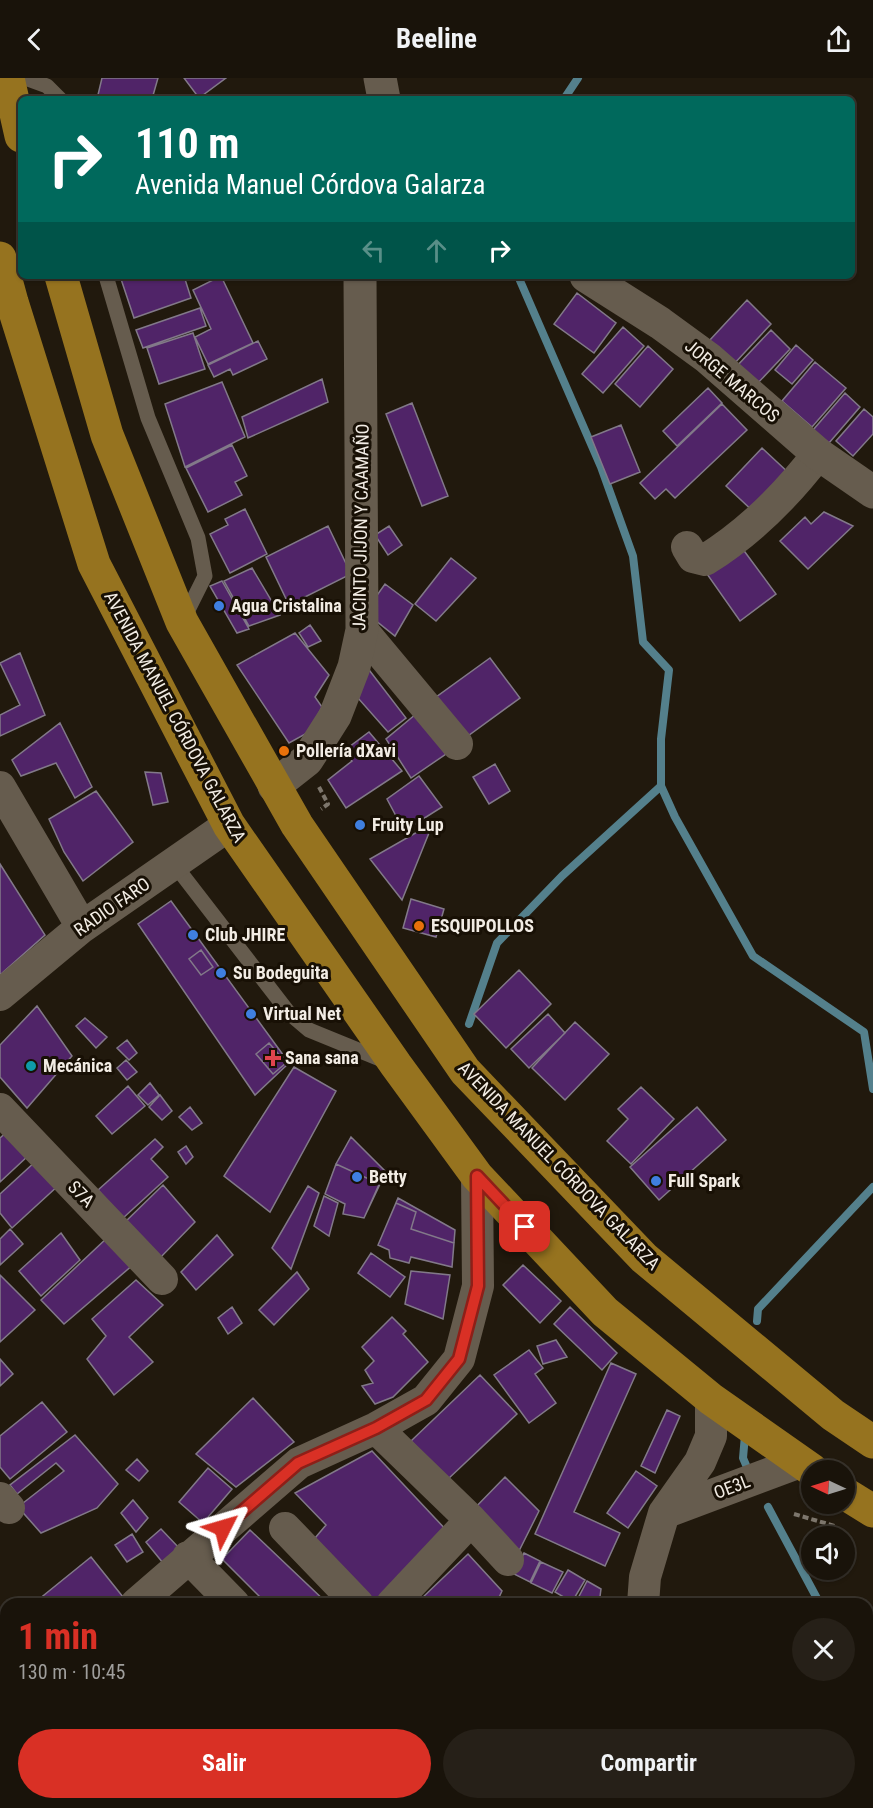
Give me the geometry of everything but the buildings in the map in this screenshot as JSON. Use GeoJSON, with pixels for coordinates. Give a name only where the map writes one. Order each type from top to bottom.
{"type":"FeatureCollection","features":[{"type":"Feature","properties":{"kind":"main road"},"geometry":{"type":"LineString","coordinates":[[8,78],[18,123]]}},
{"type":"Feature","properties":{"kind":"main road"},"geometry":{"type":"LineString","coordinates":[[380,78],[383,96]]}},
{"type":"Feature","properties":{"kind":"main road","name":"AVENIDA MANUEL CÓRDOVA GALARZA"},"geometry":{"type":"LineString","coordinates":[[0,258],[6,305],[94,564],[229,825],[396,1065],[477,1176],[605,1312],[711,1399],[801,1462]]}},
{"type":"Feature","properties":{"kind":"main road","name":"AVENIDA MANUEL CÓRDOVA GALARZA"},"geometry":{"type":"LineString","coordinates":[[62,279],[107,435],[182,622],[297,825],[465,1071],[644,1258],[833,1416],[873,1442]]}},
{"type":"Feature","properties":{"kind":"main road","name":"JACINTO JIJON Y CAAMAÑO"},"geometry":{"type":"LineString","coordinates":[[274,786],[307,760],[335,716],[354,667],[362,630],[360,279]]}},
{"type":"Feature","properties":{"kind":"main road","name":"JORGE MARCOS"},"geometry":{"type":"LineString","coordinates":[[598,284],[660,323],[708,358],[818,454],[873,492]]}},
{"type":"Feature","properties":{"kind":"main road"},"geometry":{"type":"LineString","coordinates":[[855,1500],[873,1511]]}},
{"type":"Feature","properties":{"kind":"street"},"geometry":{"type":"LineString","coordinates":[[687,547],[693,557],[705,560],[728,545],[794,486],[818,454]]}},
{"type":"Feature","properties":{"kind":"street"},"geometry":{"type":"LineString","coordinates":[[362,630],[457,744]]}},
{"type":"Feature","properties":{"kind":"street"},"geometry":{"type":"LineString","coordinates":[[0,787],[82,927]]}},
{"type":"Feature","properties":{"kind":"street","name":"RADIO FARO"},"geometry":{"type":"LineString","coordinates":[[0,995],[82,927],[229,825]]}},
{"type":"Feature","properties":{"kind":"street","name":"S7A"},"geometry":{"type":"LineString","coordinates":[[0,1110],[162,1279]]}},
{"type":"Feature","properties":{"kind":"street"},"geometry":{"type":"LineString","coordinates":[[143,1598],[298,1463],[376,1428],[426,1400],[459,1359],[478,1286],[477,1176]]}},
{"type":"Feature","properties":{"kind":"street","name":"OE3L"},"geometry":{"type":"LineString","coordinates":[[643,1598],[645,1577],[664,1513],[700,1462],[711,1436],[711,1399]]}},
{"type":"Feature","properties":{"kind":"street"},"geometry":{"type":"LineString","coordinates":[[376,1428],[471,1520],[508,1560]]}},
{"type":"Feature","properties":{"kind":"street","name":"OE3L"},"geometry":{"type":"LineString","coordinates":[[664,1513],[801,1468]]}},
{"type":"Feature","properties":{"kind":"street"},"geometry":{"type":"LineString","coordinates":[[398,1598],[471,1520]]}},
{"type":"Feature","properties":{"kind":"street"},"geometry":{"type":"LineString","coordinates":[[285,1528],[352,1598]]}},
{"type":"Feature","properties":{"kind":"street"},"geometry":{"type":"LineString","coordinates":[[188,1557],[228,1598]]}},
{"type":"Feature","properties":{"kind":"lane"},"geometry":{"type":"LineString","coordinates":[[25,78],[47,86],[57,96]]}},
{"type":"Feature","properties":{"kind":"lane"},"geometry":{"type":"LineString","coordinates":[[107,279],[148,418],[198,538],[205,576],[182,622]]}},
{"type":"Feature","properties":{"kind":"lane"},"geometry":{"type":"LineString","coordinates":[[174,864],[289,1013],[309,1030],[396,1065]]}},
{"type":"Feature","properties":{"kind":"waterway"},"geometry":{"type":"LineString","coordinates":[[566,96],[578,78]]}},
{"type":"Feature","properties":{"kind":"waterway"},"geometry":{"type":"LineString","coordinates":[[519,279],[601,467],[633,556],[643,642],[669,670],[661,739],[661,786],[675,817],[753,956],[864,1032],[873,1089]]}},
{"type":"Feature","properties":{"kind":"waterway"},"geometry":{"type":"LineString","coordinates":[[469,1024],[497,943],[562,876],[661,786]]}},
{"type":"Feature","properties":{"kind":"waterway"},"geometry":{"type":"LineString","coordinates":[[757,1321],[758,1309],[873,1187]]}},
{"type":"Feature","properties":{"kind":"waterway"},"geometry":{"type":"LineString","coordinates":[[745,1435],[743,1458],[746,1465]]}},
{"type":"Feature","properties":{"kind":"waterway"},"geometry":{"type":"LineString","coordinates":[[768,1507],[817,1598]]}},
{"type":"Feature","properties":{"kind":"place","name":"Agua Cristalina"},"geometry":{"type":"Point","coordinates":[219,606]}},
{"type":"Feature","properties":{"kind":"place","name":"Pollería dXavi"},"geometry":{"type":"Point","coordinates":[284,751]}},
{"type":"Feature","properties":{"kind":"place","name":"Fruity Lup"},"geometry":{"type":"Point","coordinates":[360,825]}},
{"type":"Feature","properties":{"kind":"place","name":"ESQUIPOLLOS"},"geometry":{"type":"Point","coordinates":[419,926]}},
{"type":"Feature","properties":{"kind":"place","name":"Club JHIRE"},"geometry":{"type":"Point","coordinates":[193,935]}},
{"type":"Feature","properties":{"kind":"place","name":"Su Bodeguita"},"geometry":{"type":"Point","coordinates":[221,973]}},
{"type":"Feature","properties":{"kind":"place","name":"Virtual Net"},"geometry":{"type":"Point","coordinates":[251,1014]}},
{"type":"Feature","properties":{"kind":"place","name":"Sana sana"},"geometry":{"type":"Point","coordinates":[273,1058]}},
{"type":"Feature","properties":{"kind":"place","name":"Mecánica"},"geometry":{"type":"Point","coordinates":[31,1066]}},
{"type":"Feature","properties":{"kind":"place","name":"Betty"},"geometry":{"type":"Point","coordinates":[357,1177]}},
{"type":"Feature","properties":{"kind":"place","name":"Full Spark"},"geometry":{"type":"Point","coordinates":[656,1181]}},
{"type":"Feature","properties":{"kind":"route"},"geometry":{"type":"LineString","coordinates":[[223,1528],[298,1463],[376,1428],[426,1400],[459,1359],[478,1286],[477,1176],[525,1227]]}}]}
